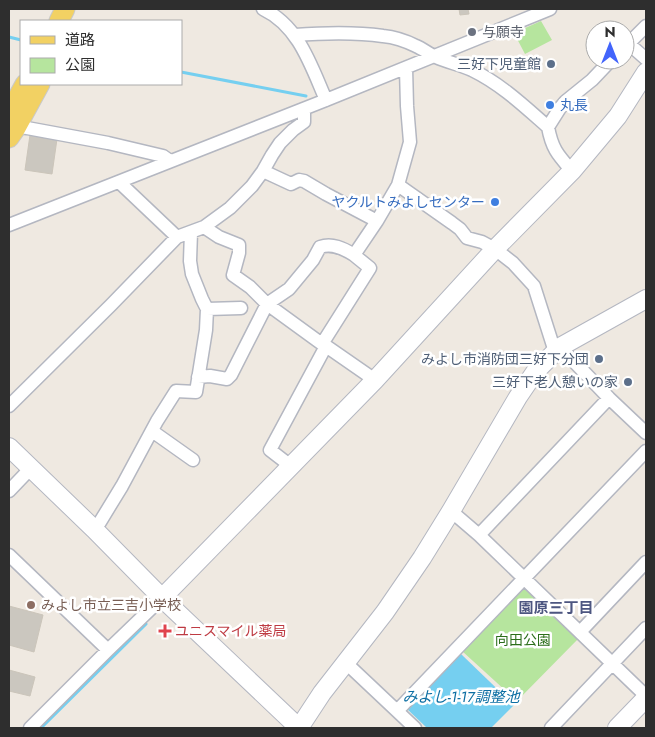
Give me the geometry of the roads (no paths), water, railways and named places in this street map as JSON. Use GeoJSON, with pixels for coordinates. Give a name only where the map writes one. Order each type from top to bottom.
{"type":"FeatureCollection","features":[{"type":"Feature","properties":{"kind":"main road"},"geometry":{"type":"LineString","coordinates":[[59,20],[65,9]]}},
{"type":"Feature","properties":{"kind":"main road"},"geometry":{"type":"LineString","coordinates":[[73,20],[79,9]]}},
{"type":"Feature","properties":{"kind":"main road"},"geometry":{"type":"LineString","coordinates":[[11,126],[25,85]]}},
{"type":"Feature","properties":{"kind":"main road"},"geometry":{"type":"LineString","coordinates":[[11,126],[39,85]]}},
{"type":"Feature","properties":{"kind":"street"},"geometry":{"type":"LineString","coordinates":[[9,225],[304,109],[550,9]]}},
{"type":"Feature","properties":{"kind":"street"},"geometry":{"type":"LineString","coordinates":[[270,10],[295,35],[304,50],[326,100]]}},
{"type":"Feature","properties":{"kind":"street"},"geometry":{"type":"LineString","coordinates":[[635,38],[646,26]]}},
{"type":"Feature","properties":{"kind":"street"},"geometry":{"type":"LineString","coordinates":[[295,35],[332,33],[384,36],[416,45],[434,56],[471,70],[500,86],[548,127]]}},
{"type":"Feature","properties":{"kind":"street"},"geometry":{"type":"LineString","coordinates":[[635,51],[646,59]]}},
{"type":"Feature","properties":{"kind":"street"},"geometry":{"type":"LineString","coordinates":[[354,254],[377,221],[398,185],[410,142],[406,68]]}},
{"type":"Feature","properties":{"kind":"street"},"geometry":{"type":"LineString","coordinates":[[572,171],[550,142],[548,127],[566,101],[602,70]]}},
{"type":"Feature","properties":{"kind":"street"},"geometry":{"type":"LineString","coordinates":[[30,728],[292,466],[572,171],[618,116],[646,72]]}},
{"type":"Feature","properties":{"kind":"street"},"geometry":{"type":"LineString","coordinates":[[9,406],[177,237],[204,227],[230,208],[252,186],[280,143],[304,122],[304,109]]}},
{"type":"Feature","properties":{"kind":"street"},"geometry":{"type":"LineString","coordinates":[[11,126],[108,143],[163,156],[170,161]]}},
{"type":"Feature","properties":{"kind":"street"},"geometry":{"type":"LineString","coordinates":[[263,171],[291,184],[299,180],[304,181],[377,221]]}},
{"type":"Feature","properties":{"kind":"street"},"geometry":{"type":"LineString","coordinates":[[119,182],[177,237]]}},
{"type":"Feature","properties":{"kind":"street"},"geometry":{"type":"LineString","coordinates":[[398,185],[460,229],[468,238],[482,242],[513,263],[534,286],[558,350],[646,432]]}},
{"type":"Feature","properties":{"kind":"street"},"geometry":{"type":"LineString","coordinates":[[204,227],[219,237],[239,245],[239,253],[233,275],[250,287],[267,304],[375,380]]}},
{"type":"Feature","properties":{"kind":"street"},"geometry":{"type":"LineString","coordinates":[[94,529],[100,522],[176,391],[196,392],[206,330],[207,309],[192,274],[190,261],[191,232]]}},
{"type":"Feature","properties":{"kind":"street"},"geometry":{"type":"LineString","coordinates":[[198,377],[210,376],[227,379],[231,375],[267,304],[289,289],[313,260],[320,247],[325,245],[346,249],[370,268],[324,345],[270,450],[292,466]]}},
{"type":"Feature","properties":{"kind":"street"},"geometry":{"type":"LineString","coordinates":[[9,447],[162,598],[299,728],[344,662],[385,612],[422,558],[518,396],[535,372],[558,350],[646,299]]}},
{"type":"Feature","properties":{"kind":"street"},"geometry":{"type":"LineString","coordinates":[[207,309],[241,308]]}},
{"type":"Feature","properties":{"kind":"street"},"geometry":{"type":"LineString","coordinates":[[479,534],[610,398]]}},
{"type":"Feature","properties":{"kind":"street"},"geometry":{"type":"LineString","coordinates":[[152,431],[193,460]]}},
{"type":"Feature","properties":{"kind":"street"},"geometry":{"type":"LineString","coordinates":[[397,711],[646,451]]}},
{"type":"Feature","properties":{"kind":"street"},"geometry":{"type":"LineString","coordinates":[[9,491],[31,468]]}},
{"type":"Feature","properties":{"kind":"street"},"geometry":{"type":"LineString","coordinates":[[451,512],[479,534],[646,697],[617,728]]}},
{"type":"Feature","properties":{"kind":"street"},"geometry":{"type":"LineString","coordinates":[[9,555],[108,650]]}},
{"type":"Feature","properties":{"kind":"street"},"geometry":{"type":"LineString","coordinates":[[580,632],[646,562]]}},
{"type":"Feature","properties":{"kind":"street"},"geometry":{"type":"LineString","coordinates":[[551,728],[646,628]]}},
{"type":"Feature","properties":{"kind":"street"},"geometry":{"type":"LineString","coordinates":[[344,662],[415,728]]}},
{"type":"Feature","properties":{"kind":"water","name":"みよし-1-17調整池"},"geometry":{"type":"Polygon","coordinates":[[[461,654],[514,705],[491,728],[427,728],[407,709],[461,654]]]}},
{"type":"Feature","properties":{"kind":"waterway"},"geometry":{"type":"LineString","coordinates":[[9,37],[20,40]]}},
{"type":"Feature","properties":{"kind":"waterway"},"geometry":{"type":"LineString","coordinates":[[182,72],[306,96]]}},
{"type":"Feature","properties":{"kind":"waterway"},"geometry":{"type":"LineString","coordinates":[[41,728],[146,624]]}},
{"type":"Feature","properties":{"kind":"place","name":"与願寺"},"geometry":{"type":"Point","coordinates":[472,32]}},
{"type":"Feature","properties":{"kind":"place","name":"三好下児童館"},"geometry":{"type":"Point","coordinates":[551,64]}},
{"type":"Feature","properties":{"kind":"place","name":"丸長"},"geometry":{"type":"Point","coordinates":[550,105]}},
{"type":"Feature","properties":{"kind":"place","name":"ヤクルトみよしセンター"},"geometry":{"type":"Point","coordinates":[495,202]}},
{"type":"Feature","properties":{"kind":"place","name":"みよし市消防団三好下分団"},"geometry":{"type":"Point","coordinates":[599,359]}},
{"type":"Feature","properties":{"kind":"place","name":"三好下老人憩いの家"},"geometry":{"type":"Point","coordinates":[628,382]}},
{"type":"Feature","properties":{"kind":"place","name":"みよし市立三吉小学校"},"geometry":{"type":"Point","coordinates":[31,605]}},
{"type":"Feature","properties":{"kind":"place","name":"ユニスマイル薬局"},"geometry":{"type":"Point","coordinates":[165,631]}},
{"type":"Feature","properties":{"kind":"district","name":"園原三丁目"},"geometry":{"type":"Point","coordinates":[556,608]}},
{"type":"Feature","properties":{"kind":"park label","name":"向田公園"},"geometry":{"type":"Point","coordinates":[523,640]}}]}
